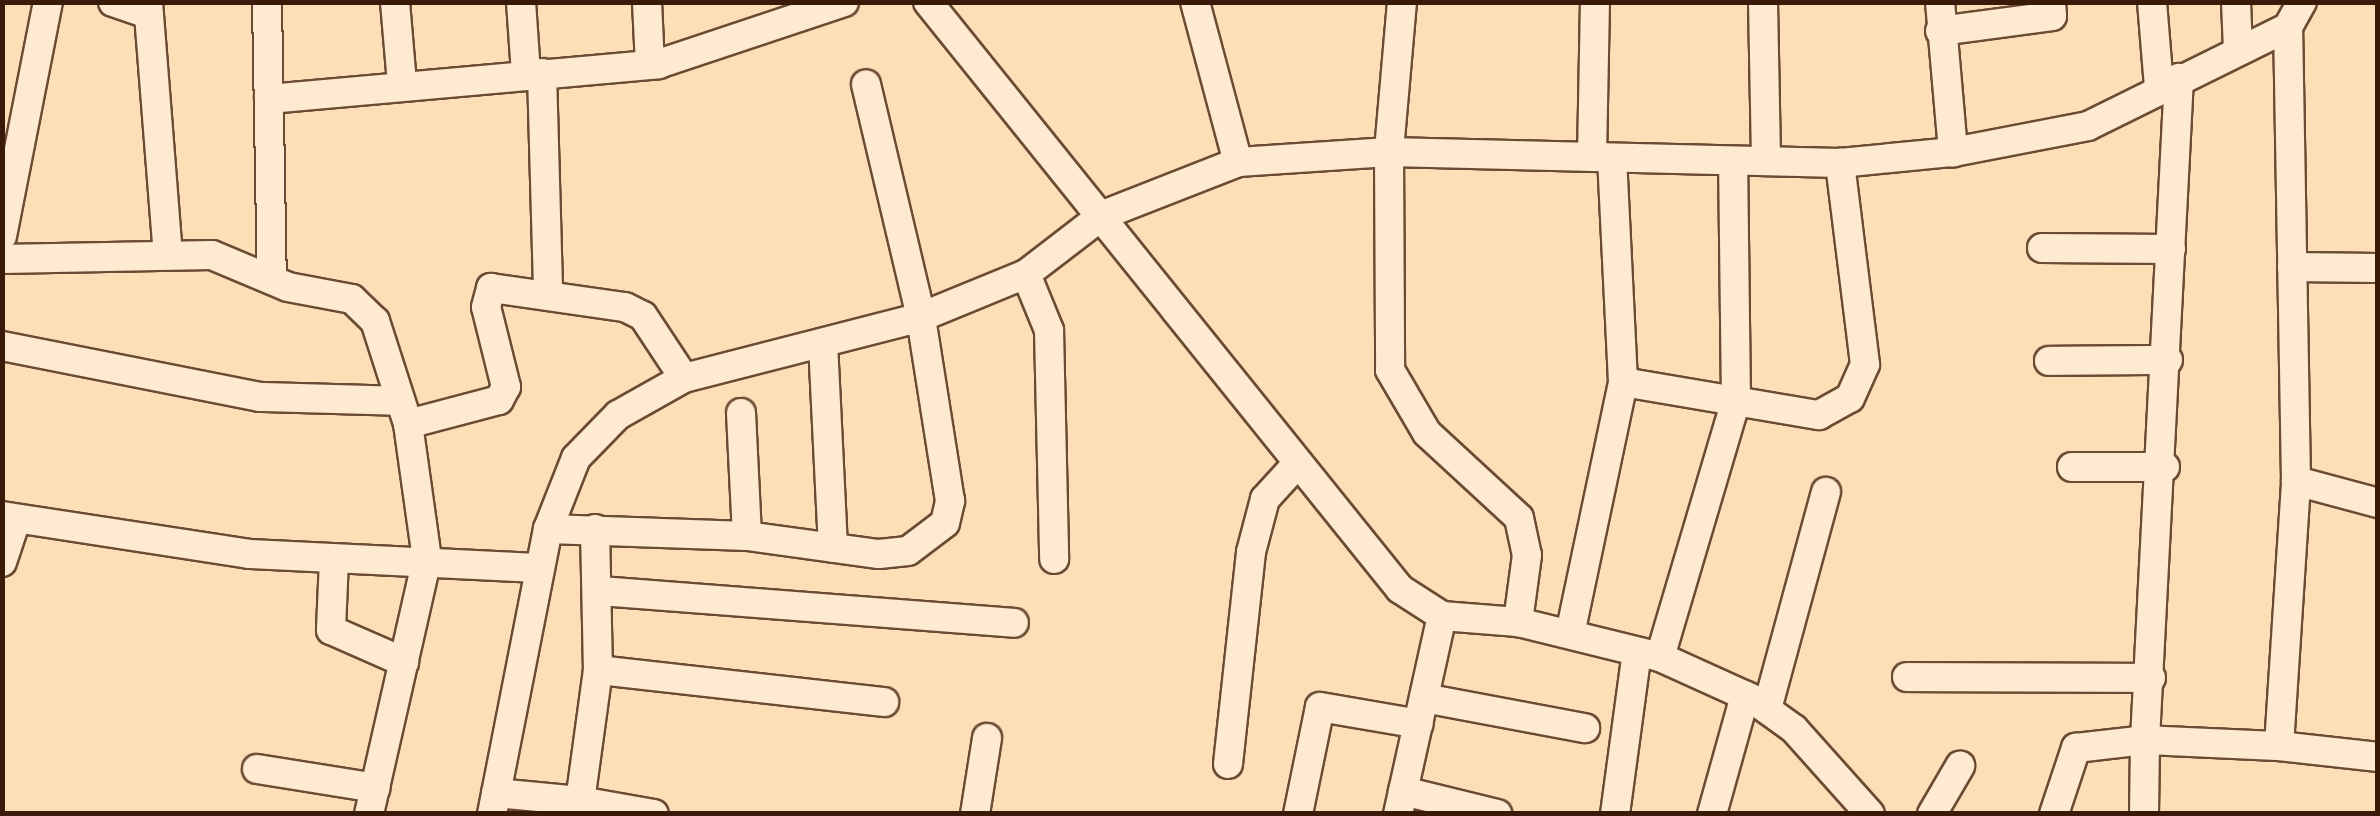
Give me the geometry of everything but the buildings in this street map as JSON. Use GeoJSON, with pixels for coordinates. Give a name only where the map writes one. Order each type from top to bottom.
{"type":"FeatureCollection","features":[{"type":"Feature","properties":{"kind":"street"},"geometry":{"type":"LineString","coordinates":[[2,236],[48,2]]}},
{"type":"Feature","properties":{"kind":"street"},"geometry":{"type":"LineString","coordinates":[[113,2],[148,8],[168,254]]}},
{"type":"Feature","properties":{"kind":"street"},"geometry":{"type":"LineString","coordinates":[[267,2],[272,279]]}},
{"type":"Feature","properties":{"kind":"street"},"geometry":{"type":"LineString","coordinates":[[396,2],[402,84]]}},
{"type":"Feature","properties":{"kind":"street"},"geometry":{"type":"LineString","coordinates":[[521,2],[534,73],[548,291]]}},
{"type":"Feature","properties":{"kind":"street"},"geometry":{"type":"LineString","coordinates":[[647,2],[650,66]]}},
{"type":"Feature","properties":{"kind":"street"},"geometry":{"type":"LineString","coordinates":[[269,99],[402,84],[650,66],[844,2]]}},
{"type":"Feature","properties":{"kind":"street"},"geometry":{"type":"LineString","coordinates":[[928,2],[1400,589],[1442,616],[1518,622],[1649,654],[1756,702],[1870,814]]}},
{"type":"Feature","properties":{"kind":"street"},"geometry":{"type":"LineString","coordinates":[[1195,2],[1238,162]]}},
{"type":"Feature","properties":{"kind":"street"},"geometry":{"type":"LineString","coordinates":[[1402,2],[1389,152],[1394,382],[1426,433],[1519,518],[1528,555],[1518,622]]}},
{"type":"Feature","properties":{"kind":"street"},"geometry":{"type":"LineString","coordinates":[[1570,634],[1623,382],[1602,158],[1595,2]]}},
{"type":"Feature","properties":{"kind":"street"},"geometry":{"type":"LineString","coordinates":[[1763,2],[1766,161]]}},
{"type":"Feature","properties":{"kind":"street"},"geometry":{"type":"LineString","coordinates":[[1954,152],[1940,17],[2052,16],[2051,2]]}},
{"type":"Feature","properties":{"kind":"street"},"geometry":{"type":"LineString","coordinates":[[2144,814],[2145,740],[2164,467],[2171,249],[2169,83],[2152,2]]}},
{"type":"Feature","properties":{"kind":"street"},"geometry":{"type":"LineString","coordinates":[[2236,2],[2238,50]]}},
{"type":"Feature","properties":{"kind":"street"},"geometry":{"type":"LineString","coordinates":[[654,814],[580,801],[494,803],[548,528],[576,458],[618,415],[684,378],[922,318],[1026,274],[1103,216],[1238,162],[1389,152],[1840,163],[1954,152],[2088,126],[2238,50],[2298,9]]}},
{"type":"Feature","properties":{"kind":"street"},"geometry":{"type":"LineString","coordinates":[[2279,746],[2296,481],[2292,267],[2298,9]]}},
{"type":"Feature","properties":{"kind":"street"},"geometry":{"type":"LineString","coordinates":[[548,528],[748,536],[834,548],[908,552],[945,523],[950,501],[922,318],[866,84]]}},
{"type":"Feature","properties":{"kind":"street"},"geometry":{"type":"LineString","coordinates":[[1615,814],[1649,654],[1736,401],[1733,160]]}},
{"type":"Feature","properties":{"kind":"street"},"geometry":{"type":"LineString","coordinates":[[1623,382],[1819,415],[1861,386],[1840,163]]}},
{"type":"Feature","properties":{"kind":"street"},"geometry":{"type":"LineString","coordinates":[[2042,248],[2171,249]]}},
{"type":"Feature","properties":{"kind":"street"},"geometry":{"type":"LineString","coordinates":[[2,258],[212,255],[272,279],[366,307],[404,413],[427,559],[372,801],[257,769]]}},
{"type":"Feature","properties":{"kind":"street"},"geometry":{"type":"LineString","coordinates":[[2292,267],[2378,268]]}},
{"type":"Feature","properties":{"kind":"street"},"geometry":{"type":"LineString","coordinates":[[1026,274],[1049,330],[1054,558]]}},
{"type":"Feature","properties":{"kind":"street"},"geometry":{"type":"LineString","coordinates":[[2,346],[260,397],[404,413],[499,400],[506,387],[485,295],[500,287],[548,291],[644,316],[684,378]]}},
{"type":"Feature","properties":{"kind":"street"},"geometry":{"type":"LineString","coordinates":[[823,342],[834,548]]}},
{"type":"Feature","properties":{"kind":"street"},"geometry":{"type":"LineString","coordinates":[[2049,361],[2168,360]]}},
{"type":"Feature","properties":{"kind":"street"},"geometry":{"type":"LineString","coordinates":[[742,413],[748,536]]}},
{"type":"Feature","properties":{"kind":"street"},"geometry":{"type":"LineString","coordinates":[[1228,764],[1251,552],[1265,500],[1297,464]]}},
{"type":"Feature","properties":{"kind":"street"},"geometry":{"type":"LineString","coordinates":[[2072,466],[2164,467]]}},
{"type":"Feature","properties":{"kind":"street"},"geometry":{"type":"LineString","coordinates":[[2296,481],[2378,503]]}},
{"type":"Feature","properties":{"kind":"street"},"geometry":{"type":"LineString","coordinates":[[1712,814],[1756,702],[1826,492]]}},
{"type":"Feature","properties":{"kind":"street"},"geometry":{"type":"LineString","coordinates":[[2,562],[9,518],[334,560],[427,559],[539,568]]}},
{"type":"Feature","properties":{"kind":"street"},"geometry":{"type":"LineString","coordinates":[[580,801],[598,670],[601,590],[596,529]]}},
{"type":"Feature","properties":{"kind":"street"},"geometry":{"type":"LineString","coordinates":[[334,560],[331,630],[404,662]]}},
{"type":"Feature","properties":{"kind":"street"},"geometry":{"type":"LineString","coordinates":[[601,590],[1014,623]]}},
{"type":"Feature","properties":{"kind":"street"},"geometry":{"type":"LineString","coordinates":[[1442,616],[1401,802],[1498,814]]}},
{"type":"Feature","properties":{"kind":"street"},"geometry":{"type":"LineString","coordinates":[[598,670],[884,702]]}},
{"type":"Feature","properties":{"kind":"street"},"geometry":{"type":"LineString","coordinates":[[1907,677],[2151,678]]}},
{"type":"Feature","properties":{"kind":"street"},"geometry":{"type":"LineString","coordinates":[[1298,814],[1320,708],[1422,711],[1585,728]]}},
{"type":"Feature","properties":{"kind":"street"},"geometry":{"type":"LineString","coordinates":[[975,814],[987,738]]}},
{"type":"Feature","properties":{"kind":"street"},"geometry":{"type":"LineString","coordinates":[[2054,814],[2076,748],[2145,740],[2279,746],[2378,758]]}},
{"type":"Feature","properties":{"kind":"street"},"geometry":{"type":"LineString","coordinates":[[1932,814],[1960,766]]}}]}
